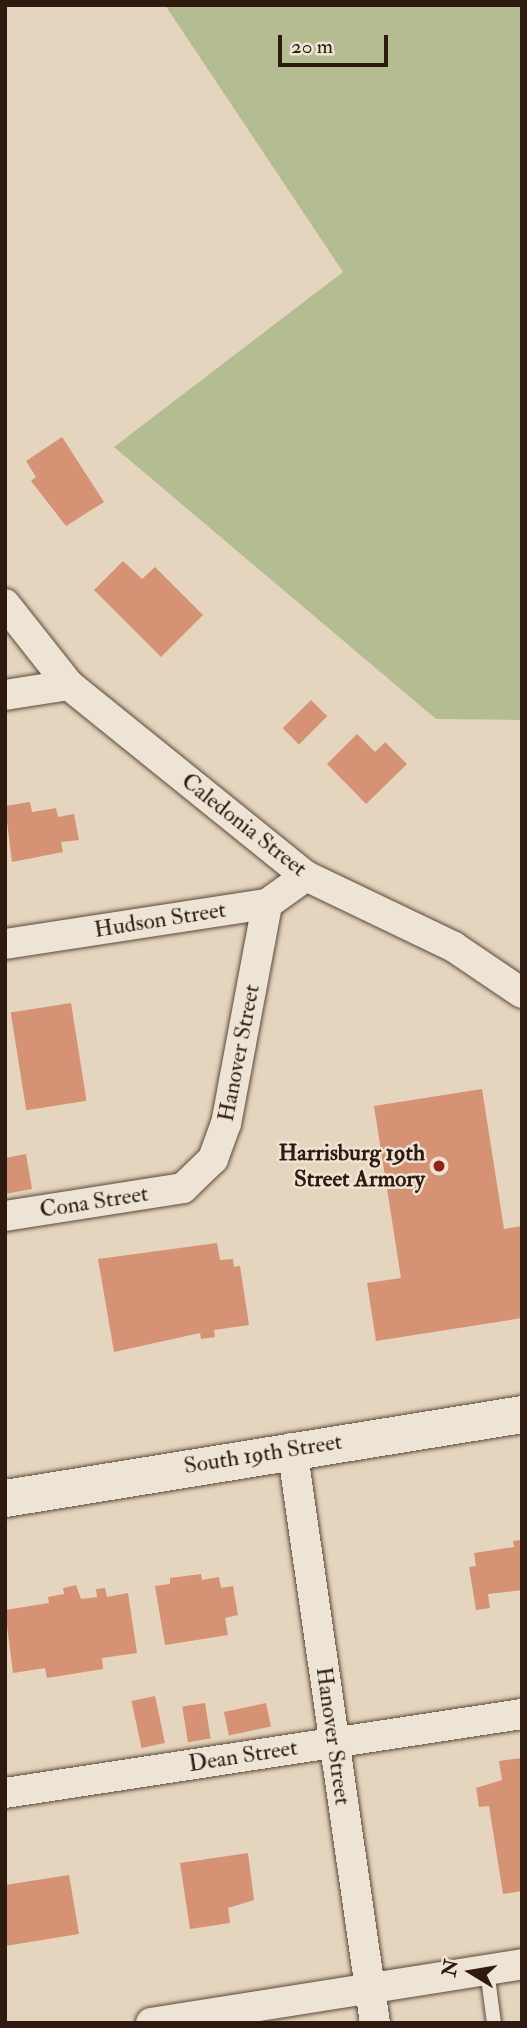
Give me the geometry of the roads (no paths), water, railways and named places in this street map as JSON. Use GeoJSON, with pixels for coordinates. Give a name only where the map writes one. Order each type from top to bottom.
{"type":"FeatureCollection","features":[{"type":"Feature","properties":{"kind":"street","name":"Caledonia Street"},"geometry":{"type":"LineString","coordinates":[[5,604],[69,685],[306,876],[454,947],[522,993]]}},
{"type":"Feature","properties":{"kind":"street"},"geometry":{"type":"LineString","coordinates":[[5,695],[69,685]]}},
{"type":"Feature","properties":{"kind":"street","name":"Hudson Street"},"geometry":{"type":"LineString","coordinates":[[5,944],[267,904],[306,876]]}},
{"type":"Feature","properties":{"kind":"street","name":"Hanover Street"},"geometry":{"type":"LineString","coordinates":[[183,1188],[213,1159],[226,1124],[267,904]]}},
{"type":"Feature","properties":{"kind":"street","name":"Cona Street"},"geometry":{"type":"LineString","coordinates":[[5,1216],[183,1188]]}},
{"type":"Feature","properties":{"kind":"street","name":"South 19th Street"},"geometry":{"type":"LineString","coordinates":[[5,1497],[292,1448],[522,1414]]}},
{"type":"Feature","properties":{"kind":"street","name":"Hanover Street"},"geometry":{"type":"LineString","coordinates":[[292,1448],[375,2023]]}},
{"type":"Feature","properties":{"kind":"street","name":"Dean Street"},"geometry":{"type":"LineString","coordinates":[[5,1793],[522,1714]]}},
{"type":"Feature","properties":{"kind":"street"},"geometry":{"type":"LineString","coordinates":[[151,2023],[522,1964]]}},
{"type":"Feature","properties":{"kind":"lane"},"geometry":{"type":"LineString","coordinates":[[487,1970],[495,2023]]}},
{"type":"Feature","properties":{"kind":"place","name":"Harrisburg 19th Street Armory"},"geometry":{"type":"Point","coordinates":[439,1166]}}]}
